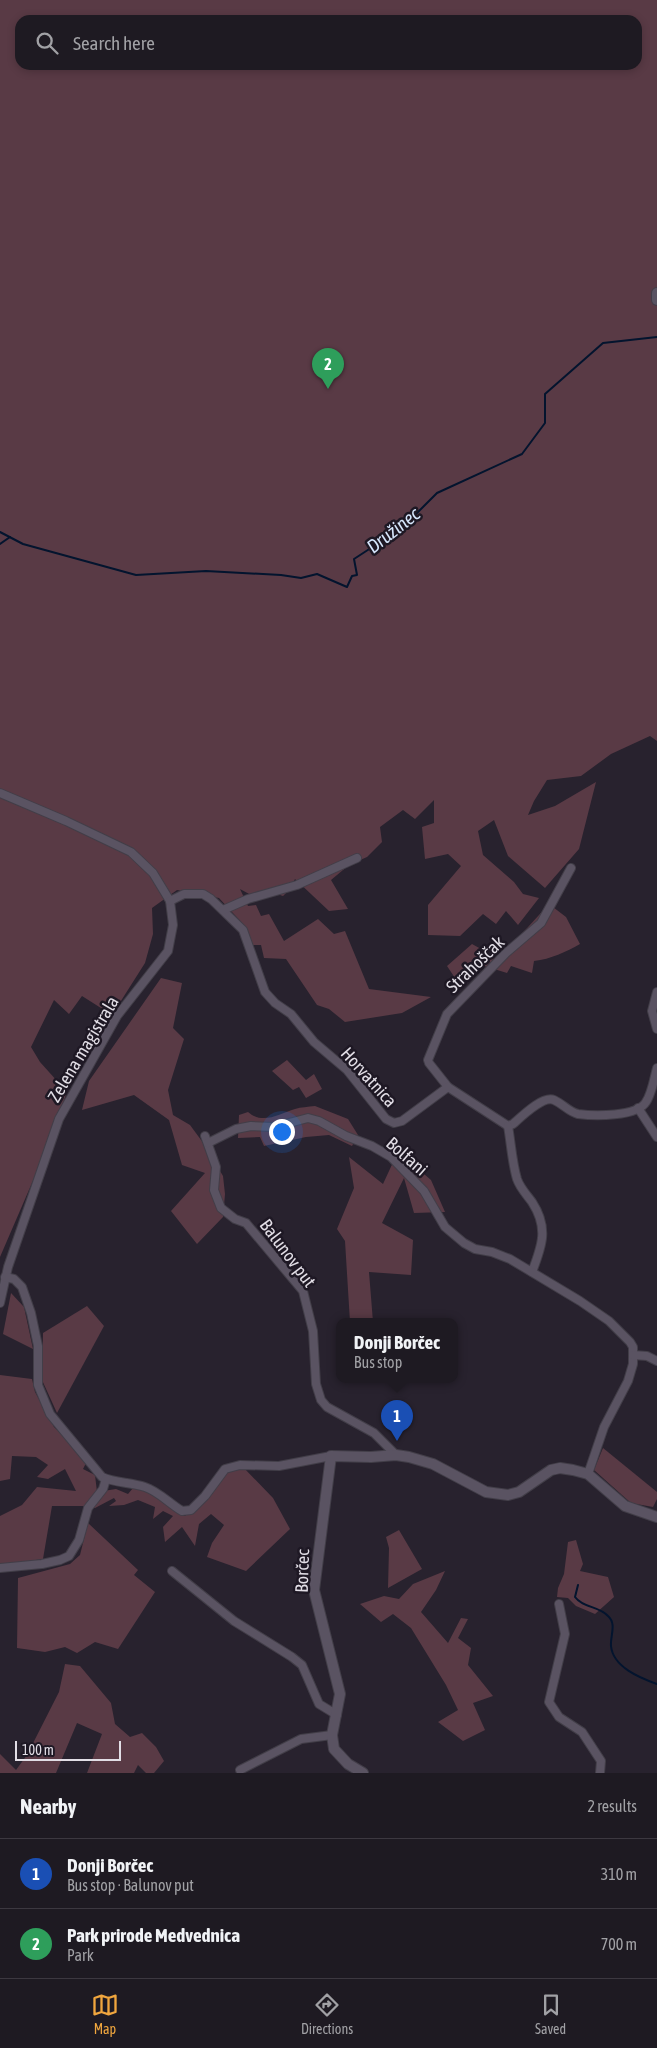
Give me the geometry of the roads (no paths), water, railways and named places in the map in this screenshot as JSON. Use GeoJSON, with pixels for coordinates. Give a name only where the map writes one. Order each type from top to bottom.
{"type":"FeatureCollection","features":[{"type":"Feature","properties":{"kind":"street"},"geometry":{"type":"LineString","coordinates":[[657,293],[657,300]]}},
{"type":"Feature","properties":{"kind":"street","name":"Zelena magistrala"},"geometry":{"type":"LineString","coordinates":[[0,793],[66,820],[131,852],[153,873],[170,900],[173,925],[168,951],[117,1016],[59,1119],[5,1277],[0,1303]]}},
{"type":"Feature","properties":{"kind":"street"},"geometry":{"type":"LineString","coordinates":[[223,910],[248,899],[297,885],[357,858]]}},
{"type":"Feature","properties":{"kind":"street","name":"Strahoščak"},"geometry":{"type":"LineString","coordinates":[[448,1088],[428,1060],[446,1014],[506,952],[541,923],[571,868]]}},
{"type":"Feature","properties":{"kind":"street","name":"Horvatnica"},"geometry":{"type":"LineString","coordinates":[[170,900],[184,894],[203,894],[243,930],[265,992],[291,1014],[314,1042],[347,1070],[386,1119],[394,1123],[402,1121],[448,1088]]}},
{"type":"Feature","properties":{"kind":"street"},"geometry":{"type":"LineString","coordinates":[[657,992],[652,1011],[657,1029]]}},
{"type":"Feature","properties":{"kind":"street"},"geometry":{"type":"LineString","coordinates":[[508,1126],[540,1102],[549,1099],[578,1114],[618,1114],[638,1108],[646,1102],[657,1068]]}},
{"type":"Feature","properties":{"kind":"street"},"geometry":{"type":"LineString","coordinates":[[448,1088],[508,1126],[517,1180],[536,1210],[542,1225],[541,1247],[532,1272]]}},
{"type":"Feature","properties":{"kind":"street"},"geometry":{"type":"LineString","coordinates":[[638,1108],[657,1136]]}},
{"type":"Feature","properties":{"kind":"street","name":"Bolfani"},"geometry":{"type":"LineString","coordinates":[[206,1139],[236,1129],[251,1126],[274,1127],[308,1118],[319,1121],[346,1136],[372,1146],[391,1157],[424,1191],[446,1227],[464,1243],[474,1249],[502,1255],[580,1301],[609,1321],[630,1342],[633,1355]]}},
{"type":"Feature","properties":{"kind":"street","name":"Balunov put"},"geometry":{"type":"LineString","coordinates":[[206,1139],[216,1167],[214,1190],[221,1208],[235,1219],[246,1223],[303,1291],[313,1331],[316,1384],[321,1400],[327,1407],[374,1433],[396,1455]]}},
{"type":"Feature","properties":{"kind":"street"},"geometry":{"type":"LineString","coordinates":[[5,1277],[14,1279],[22,1287],[31,1313],[38,1346],[38,1384],[50,1414],[102,1477],[148,1488],[182,1512],[191,1510],[205,1496],[225,1469],[240,1465],[279,1466],[331,1456],[371,1457],[396,1455],[433,1464],[474,1486],[498,1494],[519,1492],[542,1475],[560,1468],[588,1474],[626,1506],[657,1517]]}},
{"type":"Feature","properties":{"kind":"street"},"geometry":{"type":"LineString","coordinates":[[588,1474],[604,1427],[631,1372],[633,1355],[647,1356],[657,1361]]}},
{"type":"Feature","properties":{"kind":"street","name":"Borčec"},"geometry":{"type":"LineString","coordinates":[[331,1456],[314,1590],[340,1694],[332,1735]]}},
{"type":"Feature","properties":{"kind":"street"},"geometry":{"type":"LineString","coordinates":[[0,1568],[42,1564],[69,1556],[79,1540],[88,1508],[106,1479]]}},
{"type":"Feature","properties":{"kind":"street"},"geometry":{"type":"LineString","coordinates":[[172,1571],[234,1621],[302,1665],[319,1704],[337,1715]]}},
{"type":"Feature","properties":{"kind":"street"},"geometry":{"type":"LineString","coordinates":[[559,1604],[566,1634],[549,1702],[559,1717],[582,1732],[601,1761],[600,1773]]}},
{"type":"Feature","properties":{"kind":"street"},"geometry":{"type":"LineString","coordinates":[[240,1770],[300,1739],[332,1735],[334,1748],[348,1764],[363,1773]]}},
{"type":"Feature","properties":{"kind":"waterway","name":"Družinec"},"geometry":{"type":"LineString","coordinates":[[0,532],[23,544],[136,575],[206,571],[281,575],[301,578],[317,574],[347,587],[352,576],[357,575],[354,559],[403,527],[437,493],[522,454],[545,423],[545,394],[603,343],[657,337]]}},
{"type":"Feature","properties":{"kind":"waterway"},"geometry":{"type":"LineString","coordinates":[[0,544],[10,537]]}},
{"type":"Feature","properties":{"kind":"waterway"},"geometry":{"type":"LineString","coordinates":[[578,1585],[575,1597],[578,1601],[600,1610],[611,1619],[613,1626],[611,1646],[617,1660],[628,1671],[657,1684]]}},
{"type":"Feature","properties":{"kind":"place","name":"Park prirode Medvednica"},"geometry":{"type":"Point","coordinates":[328,389]}},
{"type":"Feature","properties":{"kind":"place","name":"Donji Borčec"},"geometry":{"type":"Point","coordinates":[397,1441]}}]}
